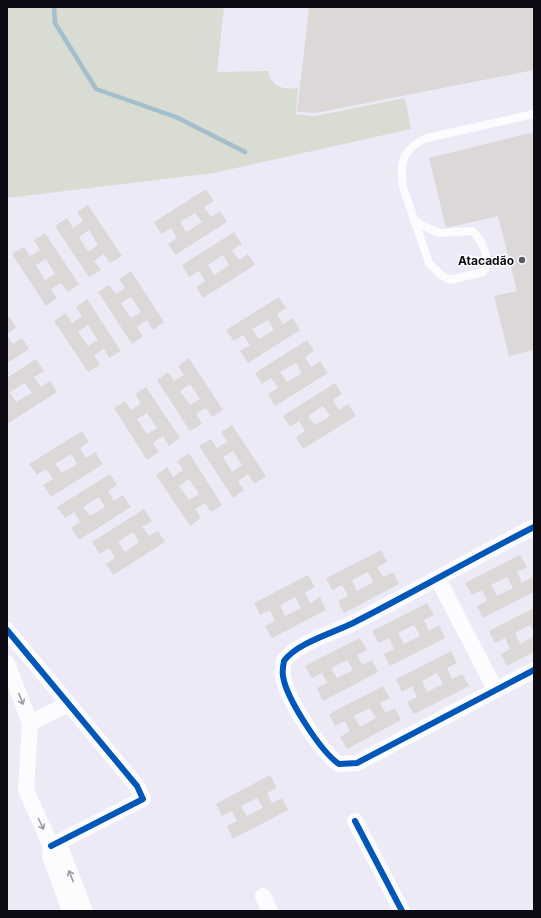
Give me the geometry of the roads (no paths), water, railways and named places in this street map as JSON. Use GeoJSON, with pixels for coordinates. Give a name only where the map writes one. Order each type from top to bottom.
{"type":"FeatureCollection","features":[{"type":"Feature","properties":{"kind":"street"},"geometry":{"type":"LineString","coordinates":[[534,527],[438,579],[288,655],[284,661],[283,676],[289,696],[323,750],[339,764],[349,765],[357,763],[495,689],[534,670]]}},
{"type":"Feature","properties":{"kind":"street"},"geometry":{"type":"LineString","coordinates":[[438,579],[495,689]]}},
{"type":"Feature","properties":{"kind":"street"},"geometry":{"type":"LineString","coordinates":[[7,630],[138,786],[143,799],[51,846]]}},
{"type":"Feature","properties":{"kind":"street"},"geometry":{"type":"LineString","coordinates":[[7,663],[30,723],[26,790],[51,846],[50,856],[70,911]]}},
{"type":"Feature","properties":{"kind":"street"},"geometry":{"type":"LineString","coordinates":[[30,723],[69,704]]}},
{"type":"Feature","properties":{"kind":"street"},"geometry":{"type":"LineString","coordinates":[[355,821],[402,911]]}},
{"type":"Feature","properties":{"kind":"street"},"geometry":{"type":"LineString","coordinates":[[51,846],[62,852],[85,911]]}},
{"type":"Feature","properties":{"kind":"street"},"geometry":{"type":"LineString","coordinates":[[263,896],[270,911]]}},
{"type":"Feature","properties":{"kind":"lane"},"geometry":{"type":"LineString","coordinates":[[414,220],[425,227],[440,233],[470,229],[479,239],[485,251],[487,260],[486,270],[454,280],[447,279],[442,276],[429,263],[414,220],[403,187],[401,175],[404,157],[408,150],[416,143],[427,138],[534,114]]}},
{"type":"Feature","properties":{"kind":"waterway"},"geometry":{"type":"LineString","coordinates":[[54,7],[55,23],[96,89],[176,117],[245,152]]}},
{"type":"Feature","properties":{"kind":"place","name":"Atacadão"},"geometry":{"type":"Point","coordinates":[522,260]}}]}
